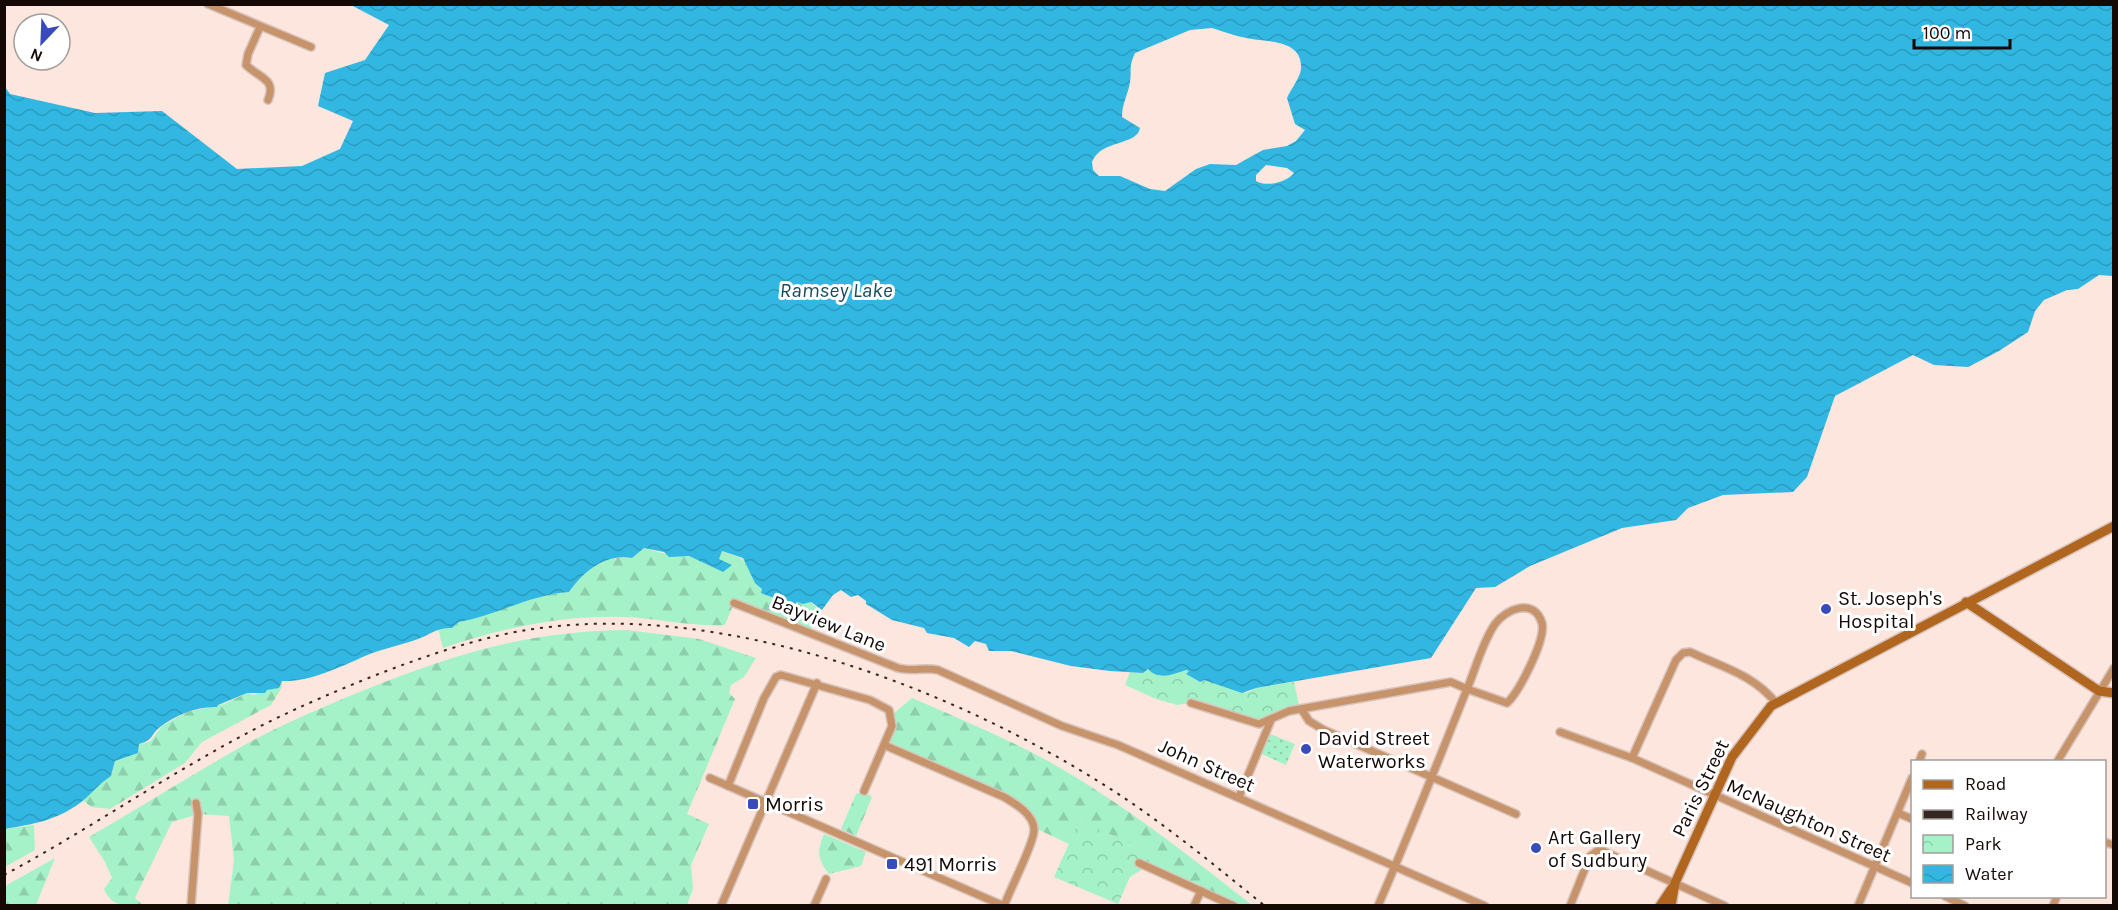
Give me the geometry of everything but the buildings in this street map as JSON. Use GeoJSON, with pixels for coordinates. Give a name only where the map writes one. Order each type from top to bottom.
{"type":"FeatureCollection","features":[{"type":"Feature","properties":{"kind":"main road","name":"Paris Street"},"geometry":{"type":"LineString","coordinates":[[1660,906],[1675,883],[1732,757],[1752,728],[1776,703],[2114,526]]}},
{"type":"Feature","properties":{"kind":"main road"},"geometry":{"type":"LineString","coordinates":[[1966,602],[2099,691],[2114,693]]}},
{"type":"Feature","properties":{"kind":"main road","name":"Paris Street"},"geometry":{"type":"LineString","coordinates":[[1671,906],[1675,883]]}},
{"type":"Feature","properties":{"kind":"street"},"geometry":{"type":"LineString","coordinates":[[208,4],[311,47]]}},
{"type":"Feature","properties":{"kind":"street"},"geometry":{"type":"LineString","coordinates":[[260,27],[246,65],[270,84],[272,91],[268,100]]}},
{"type":"Feature","properties":{"kind":"street","name":"Bayview Lane"},"geometry":{"type":"LineString","coordinates":[[734,603],[859,653],[912,671]]}},
{"type":"Feature","properties":{"kind":"street"},"geometry":{"type":"LineString","coordinates":[[1239,797],[1271,720],[1278,714],[1451,682],[1467,689],[1503,703],[1510,700],[1542,640],[1542,624],[1533,611],[1519,606],[1507,611],[1494,625],[1467,689],[1432,778],[1378,906]]}},
{"type":"Feature","properties":{"kind":"street"},"geometry":{"type":"LineString","coordinates":[[1632,758],[1676,660],[1683,653],[1690,652],[1749,678],[1764,688],[1776,703]]}},
{"type":"Feature","properties":{"kind":"street","name":"John Street"},"geometry":{"type":"LineString","coordinates":[[912,671],[929,668],[938,670],[1062,726],[1118,745],[1239,797],[1476,904],[1485,906]]}},
{"type":"Feature","properties":{"kind":"street"},"geometry":{"type":"LineString","coordinates":[[2058,760],[2114,668]]}},
{"type":"Feature","properties":{"kind":"street"},"geometry":{"type":"LineString","coordinates":[[728,786],[764,698],[776,677],[790,676],[879,703],[892,716],[892,726],[864,791]]}},
{"type":"Feature","properties":{"kind":"street"},"geometry":{"type":"LineString","coordinates":[[722,906],[817,683]]}},
{"type":"Feature","properties":{"kind":"street"},"geometry":{"type":"LineString","coordinates":[[1191,703],[1251,723],[1271,720]]}},
{"type":"Feature","properties":{"kind":"street"},"geometry":{"type":"LineString","coordinates":[[1302,710],[1316,726],[1516,814]]}},
{"type":"Feature","properties":{"kind":"street","name":"McNaughton Street"},"geometry":{"type":"LineString","coordinates":[[1560,732],[1632,758],[1911,883]]}},
{"type":"Feature","properties":{"kind":"street"},"geometry":{"type":"LineString","coordinates":[[710,778],[1004,905],[1034,833],[1032,824],[1020,807],[1004,797],[884,745]]}},
{"type":"Feature","properties":{"kind":"street"},"geometry":{"type":"LineString","coordinates":[[1920,760],[1922,754]]}},
{"type":"Feature","properties":{"kind":"street"},"geometry":{"type":"LineString","coordinates":[[1858,906],[1911,780]]}},
{"type":"Feature","properties":{"kind":"street"},"geometry":{"type":"LineString","coordinates":[[191,906],[198,814],[196,802]]}},
{"type":"Feature","properties":{"kind":"street"},"geometry":{"type":"LineString","coordinates":[[1898,813],[1911,819]]}},
{"type":"Feature","properties":{"kind":"street"},"geometry":{"type":"LineString","coordinates":[[1570,906],[1590,856],[1597,851],[1725,906]]}},
{"type":"Feature","properties":{"kind":"street"},"geometry":{"type":"LineString","coordinates":[[1139,863],[1234,906]]}},
{"type":"Feature","properties":{"kind":"street"},"geometry":{"type":"LineString","coordinates":[[814,906],[826,879]]}},
{"type":"Feature","properties":{"kind":"street"},"geometry":{"type":"LineString","coordinates":[[1194,906],[1201,891]]}},
{"type":"Feature","properties":{"kind":"street"},"geometry":{"type":"LineString","coordinates":[[1947,898],[1965,906]]}},
{"type":"Feature","properties":{"kind":"green space"},"geometry":{"type":"Polygon","coordinates":[[[644,548],[673,556],[689,556],[723,572],[718,559],[722,551],[739,557],[760,586],[770,595],[785,598],[793,607],[797,602],[803,604],[810,602],[819,610],[809,634],[734,603],[725,625],[700,625],[624,617],[578,618],[509,629],[443,648],[438,628],[452,628],[459,622],[529,600],[569,592],[581,577],[604,561],[622,557],[632,558],[644,548]]]}},
{"type":"Feature","properties":{"kind":"green space"},"geometry":{"type":"Polygon","coordinates":[[[627,630],[699,639],[756,658],[744,677],[731,685],[729,693],[735,699],[687,814],[709,824],[691,865],[693,889],[687,905],[228,905],[234,861],[229,816],[199,814],[172,822],[135,898],[143,905],[120,904],[111,900],[107,895],[104,889],[112,878],[89,837],[246,744],[362,691],[460,656],[523,640],[591,631],[627,630]]]}},
{"type":"Feature","properties":{"kind":"green space"},"geometry":{"type":"Polygon","coordinates":[[[1146,669],[1159,676],[1186,670],[1189,671],[1186,674],[1200,682],[1204,680],[1246,693],[1256,688],[1294,682],[1300,710],[1262,724],[1190,703],[1177,705],[1156,699],[1125,685],[1130,672],[1143,673],[1146,669]]]}},
{"type":"Feature","properties":{"kind":"green space"},"geometry":{"type":"Polygon","coordinates":[[[282,681],[282,687],[271,705],[202,742],[185,763],[110,809],[91,807],[83,800],[101,781],[112,774],[115,761],[138,753],[139,744],[151,741],[162,726],[187,712],[224,704],[247,693],[254,695],[282,681]]]}},
{"type":"Feature","properties":{"kind":"green space"},"geometry":{"type":"Polygon","coordinates":[[[912,698],[1015,744],[1075,777],[1153,829],[1252,905],[1231,903],[1186,886],[1140,860],[1080,821],[1069,844],[1033,827],[1019,807],[884,746],[892,715],[912,698]]]}},
{"type":"Feature","properties":{"kind":"green space"},"geometry":{"type":"Polygon","coordinates":[[[1265,732],[1295,744],[1286,765],[1257,752],[1265,732]]]}},
{"type":"Feature","properties":{"kind":"green space"},"geometry":{"type":"Polygon","coordinates":[[[864,791],[872,797],[856,836],[841,829],[856,794],[864,791]]]}},
{"type":"Feature","properties":{"kind":"green space"},"geometry":{"type":"Polygon","coordinates":[[[1079,821],[1149,851],[1146,867],[1130,877],[1118,904],[1054,877],[1079,821]]]}},
{"type":"Feature","properties":{"kind":"green space"},"geometry":{"type":"Polygon","coordinates":[[[34,825],[35,850],[5,867],[5,829],[34,825]]]}},
{"type":"Feature","properties":{"kind":"green space"},"geometry":{"type":"Polygon","coordinates":[[[824,834],[866,852],[861,866],[829,874],[819,855],[824,834]]]}},
{"type":"Feature","properties":{"kind":"green space"},"geometry":{"type":"Polygon","coordinates":[[[55,858],[36,905],[5,905],[5,886],[55,858]]]}},
{"type":"Feature","properties":{"kind":"water","name":"Ramsey Lake"},"geometry":{"type":"Polygon","coordinates":[[[351,5],[2113,5],[2113,276],[2099,275],[2078,289],[2067,290],[2044,300],[2035,311],[2028,332],[1968,367],[1934,365],[1913,355],[1835,396],[1807,477],[1793,492],[1723,495],[1688,508],[1676,520],[1622,528],[1530,566],[1495,587],[1476,588],[1431,658],[1256,688],[1242,693],[1204,680],[1200,682],[1186,674],[1189,671],[1186,670],[1161,676],[1148,669],[1143,673],[1110,671],[1071,666],[1011,651],[989,651],[986,644],[975,641],[969,647],[954,638],[927,633],[924,628],[892,620],[866,604],[866,601],[858,595],[851,597],[841,590],[833,595],[822,610],[811,602],[803,604],[797,602],[793,607],[785,598],[777,599],[761,593],[762,589],[755,583],[743,558],[722,551],[719,559],[732,565],[723,572],[689,556],[669,557],[664,552],[644,548],[632,558],[622,557],[604,561],[588,571],[569,592],[542,597],[459,622],[452,628],[437,630],[325,673],[293,681],[282,681],[279,688],[267,690],[265,693],[247,693],[217,707],[202,708],[180,715],[160,727],[150,739],[139,744],[138,753],[115,761],[111,776],[71,809],[44,821],[5,829],[5,87],[10,94],[95,113],[162,111],[237,169],[302,166],[340,149],[353,121],[318,106],[325,73],[365,60],[389,25],[351,5]],[[1212,28],[1190,30],[1135,53],[1122,117],[1140,128],[1132,138],[1110,146],[1097,155],[1092,162],[1093,170],[1099,176],[1120,176],[1150,189],[1165,191],[1196,169],[1210,164],[1236,165],[1263,150],[1287,146],[1296,141],[1305,130],[1295,124],[1287,98],[1301,69],[1297,53],[1276,42],[1242,37],[1212,28]],[[1266,165],[1256,175],[1256,181],[1260,183],[1276,183],[1294,173],[1287,168],[1266,165]]]}},
{"type":"Feature","properties":{"kind":"railway"},"geometry":{"type":"LineString","coordinates":[[4,875],[222,747],[296,709],[350,686],[410,662],[499,635],[527,630],[600,624],[676,627],[753,639],[830,659],[905,685],[977,716],[1046,751],[1109,788],[1169,830],[1265,906]]}},
{"type":"Feature","properties":{"kind":"place","name":"St. Joseph's Hospital"},"geometry":{"type":"Point","coordinates":[1826,609]}},
{"type":"Feature","properties":{"kind":"place","name":"David Street Waterworks"},"geometry":{"type":"Point","coordinates":[1306,749]}},
{"type":"Feature","properties":{"kind":"place","name":"Morris"},"geometry":{"type":"Point","coordinates":[753,804]}},
{"type":"Feature","properties":{"kind":"place","name":"Art Gallery of Sudbury"},"geometry":{"type":"Point","coordinates":[1536,848]}},
{"type":"Feature","properties":{"kind":"place","name":"491 Morris"},"geometry":{"type":"Point","coordinates":[892,864]}}]}
